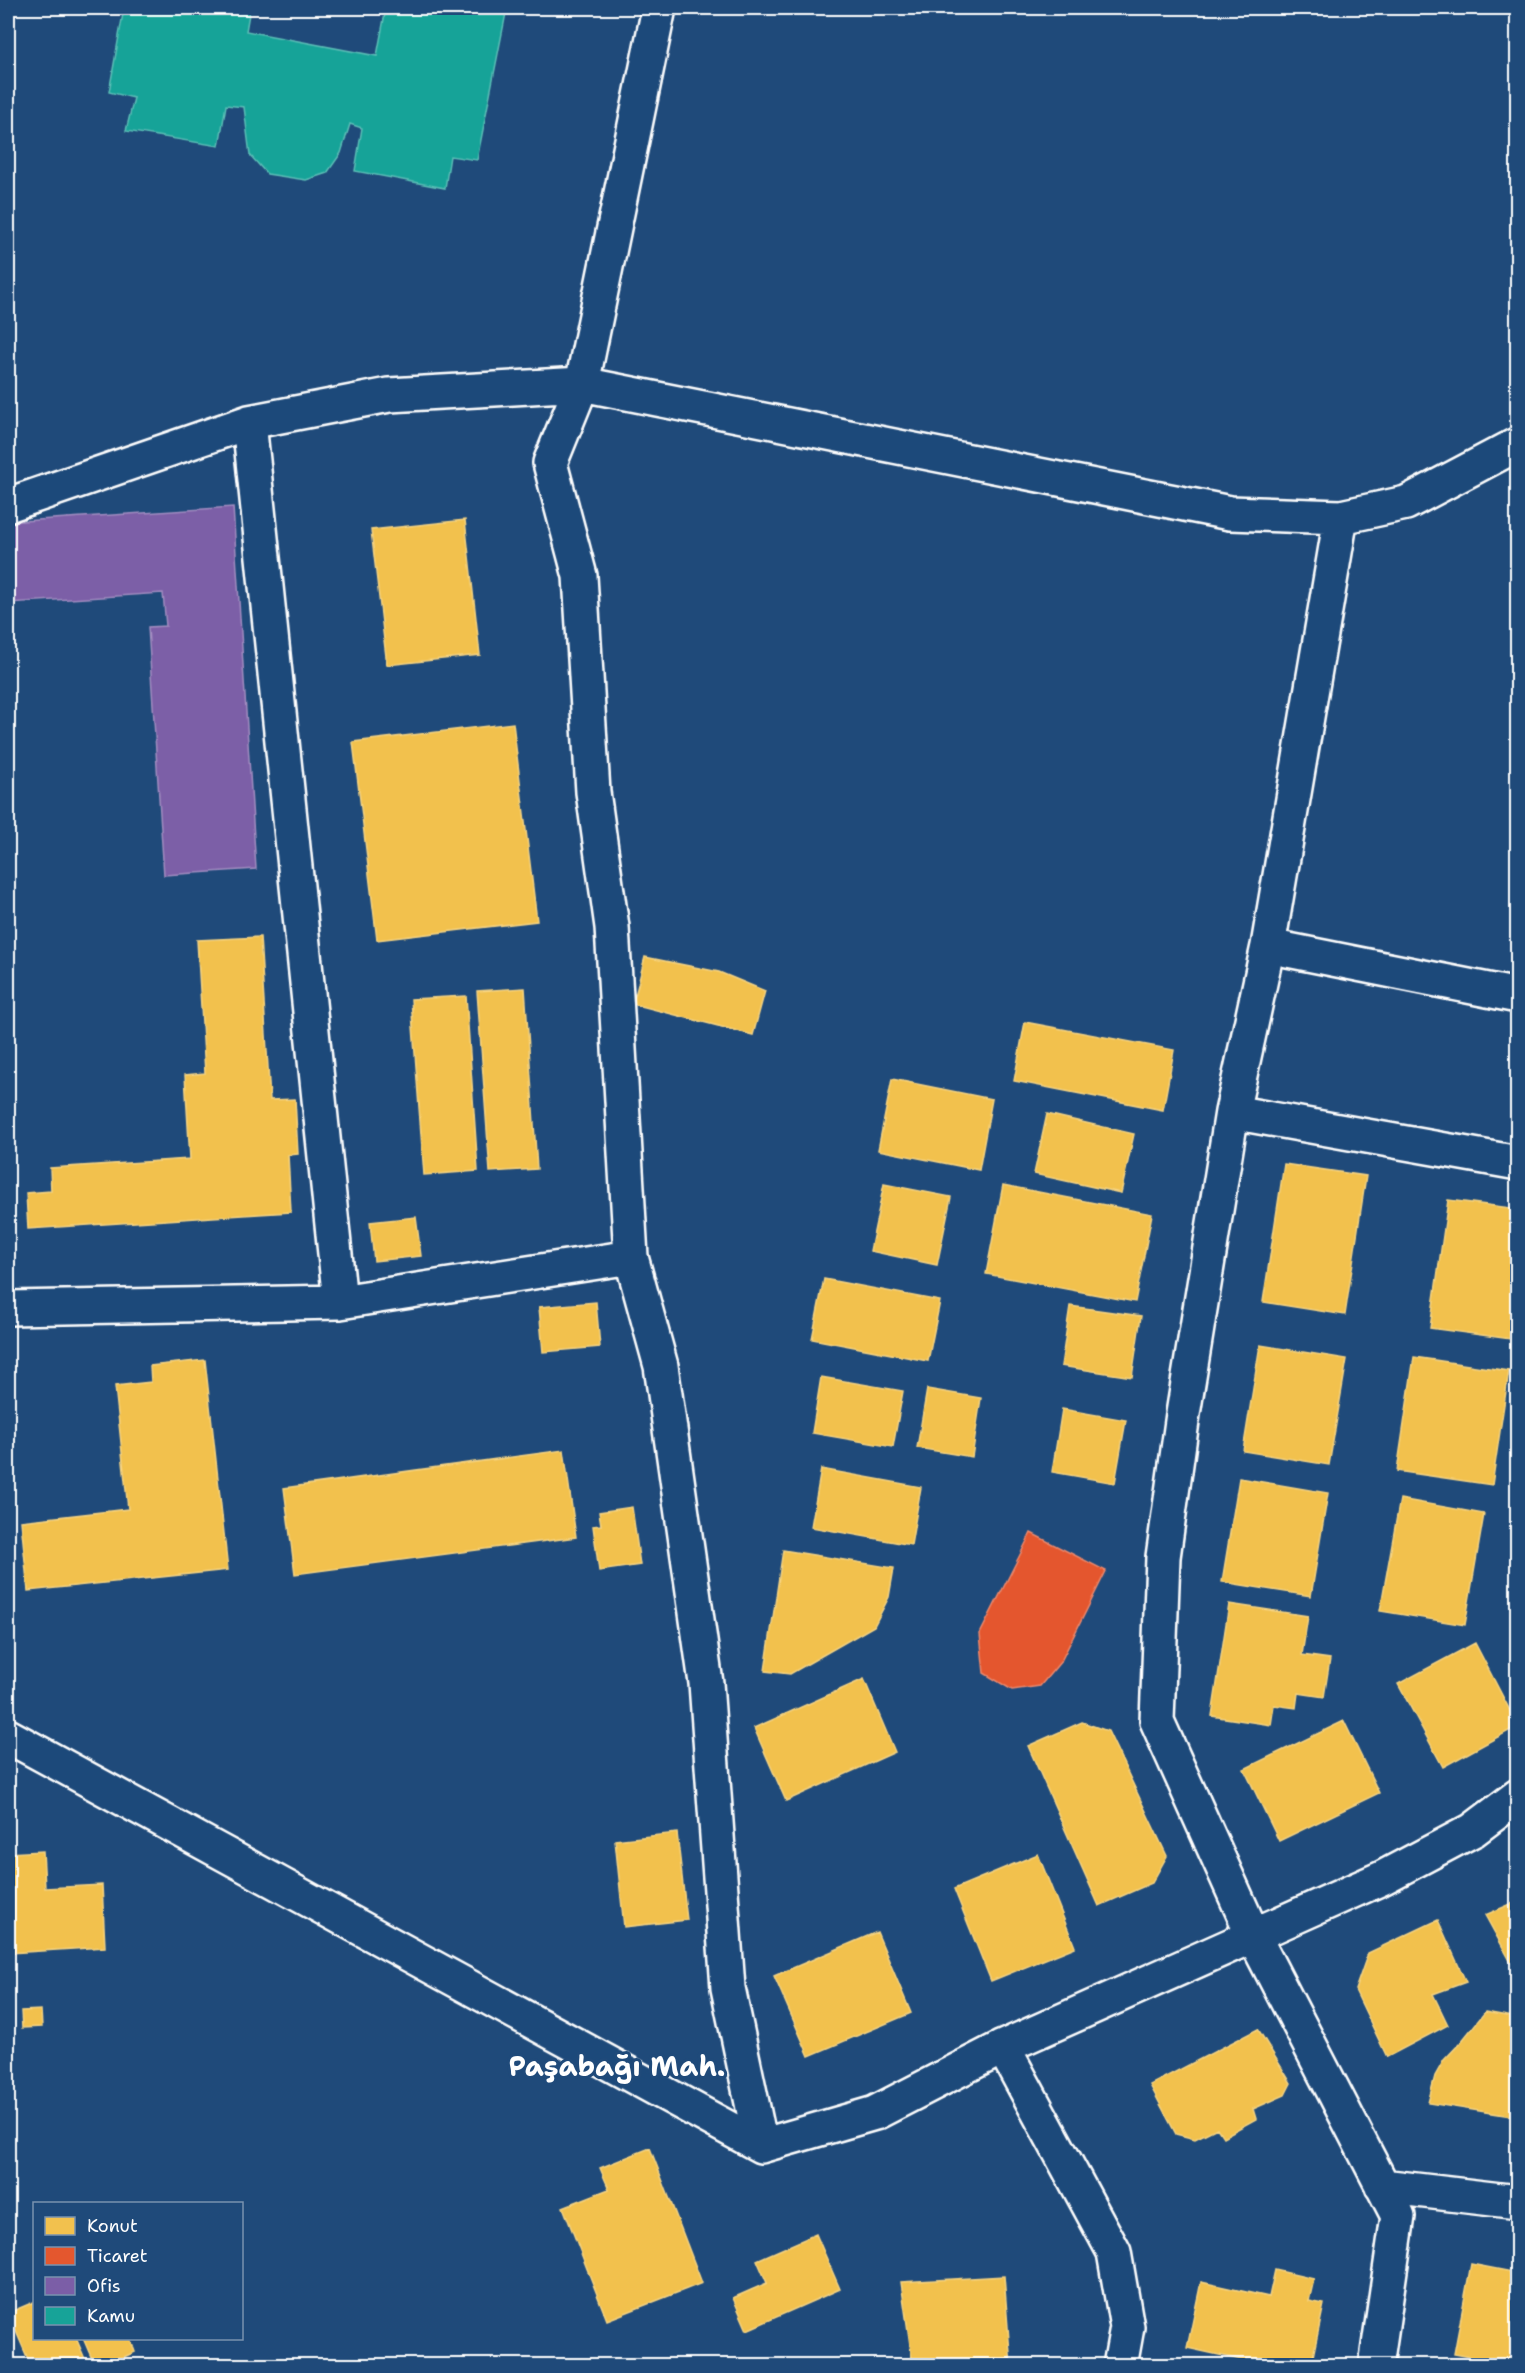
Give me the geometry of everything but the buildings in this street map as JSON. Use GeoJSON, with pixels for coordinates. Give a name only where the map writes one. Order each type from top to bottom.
{"type":"FeatureCollection","features":[{"type":"Feature","properties":{"kind":"street"},"geometry":{"type":"LineString","coordinates":[[659,8],[582,384],[550,463],[580,576],[593,792],[612,927],[631,1257],[661,1365],[706,1683],[728,1988],[761,2146]]}},
{"type":"Feature","properties":{"kind":"street"},"geometry":{"type":"LineString","coordinates":[[8,505],[249,422],[389,395],[582,384],[1230,513],[1341,517],[1406,503],[1518,444]]}},
{"type":"Feature","properties":{"kind":"street"},"geometry":{"type":"LineString","coordinates":[[249,422],[340,1302]]}},
{"type":"Feature","properties":{"kind":"street"},"geometry":{"type":"LineString","coordinates":[[1341,517],[1268,946],[1232,1112],[1200,1304],[1163,1557],[1157,1721],[1253,1935],[1398,2216],[1376,2366]]}},
{"type":"Feature","properties":{"kind":"street"},"geometry":{"type":"LineString","coordinates":[[1268,946],[1518,996]]}},
{"type":"Feature","properties":{"kind":"street"},"geometry":{"type":"LineString","coordinates":[[1232,1112],[1518,1163]]}},
{"type":"Feature","properties":{"kind":"street"},"geometry":{"type":"LineString","coordinates":[[8,1308],[340,1302],[631,1257]]}},
{"type":"Feature","properties":{"kind":"street"},"geometry":{"type":"LineString","coordinates":[[8,1736],[761,2146],[874,2113],[1003,2047],[1382,1878],[1473,1830],[1518,1796]]}},
{"type":"Feature","properties":{"kind":"street"},"geometry":{"type":"LineString","coordinates":[[1003,2047],[1113,2252],[1127,2327],[1120,2366]]}},
{"type":"Feature","properties":{"kind":"street"},"geometry":{"type":"LineString","coordinates":[[1382,2186],[1518,2202]]}},
{"type":"Feature","properties":{"kind":"district","name":"Paşabağı Mah."},"geometry":{"type":"Point","coordinates":[617,2066]}}]}
